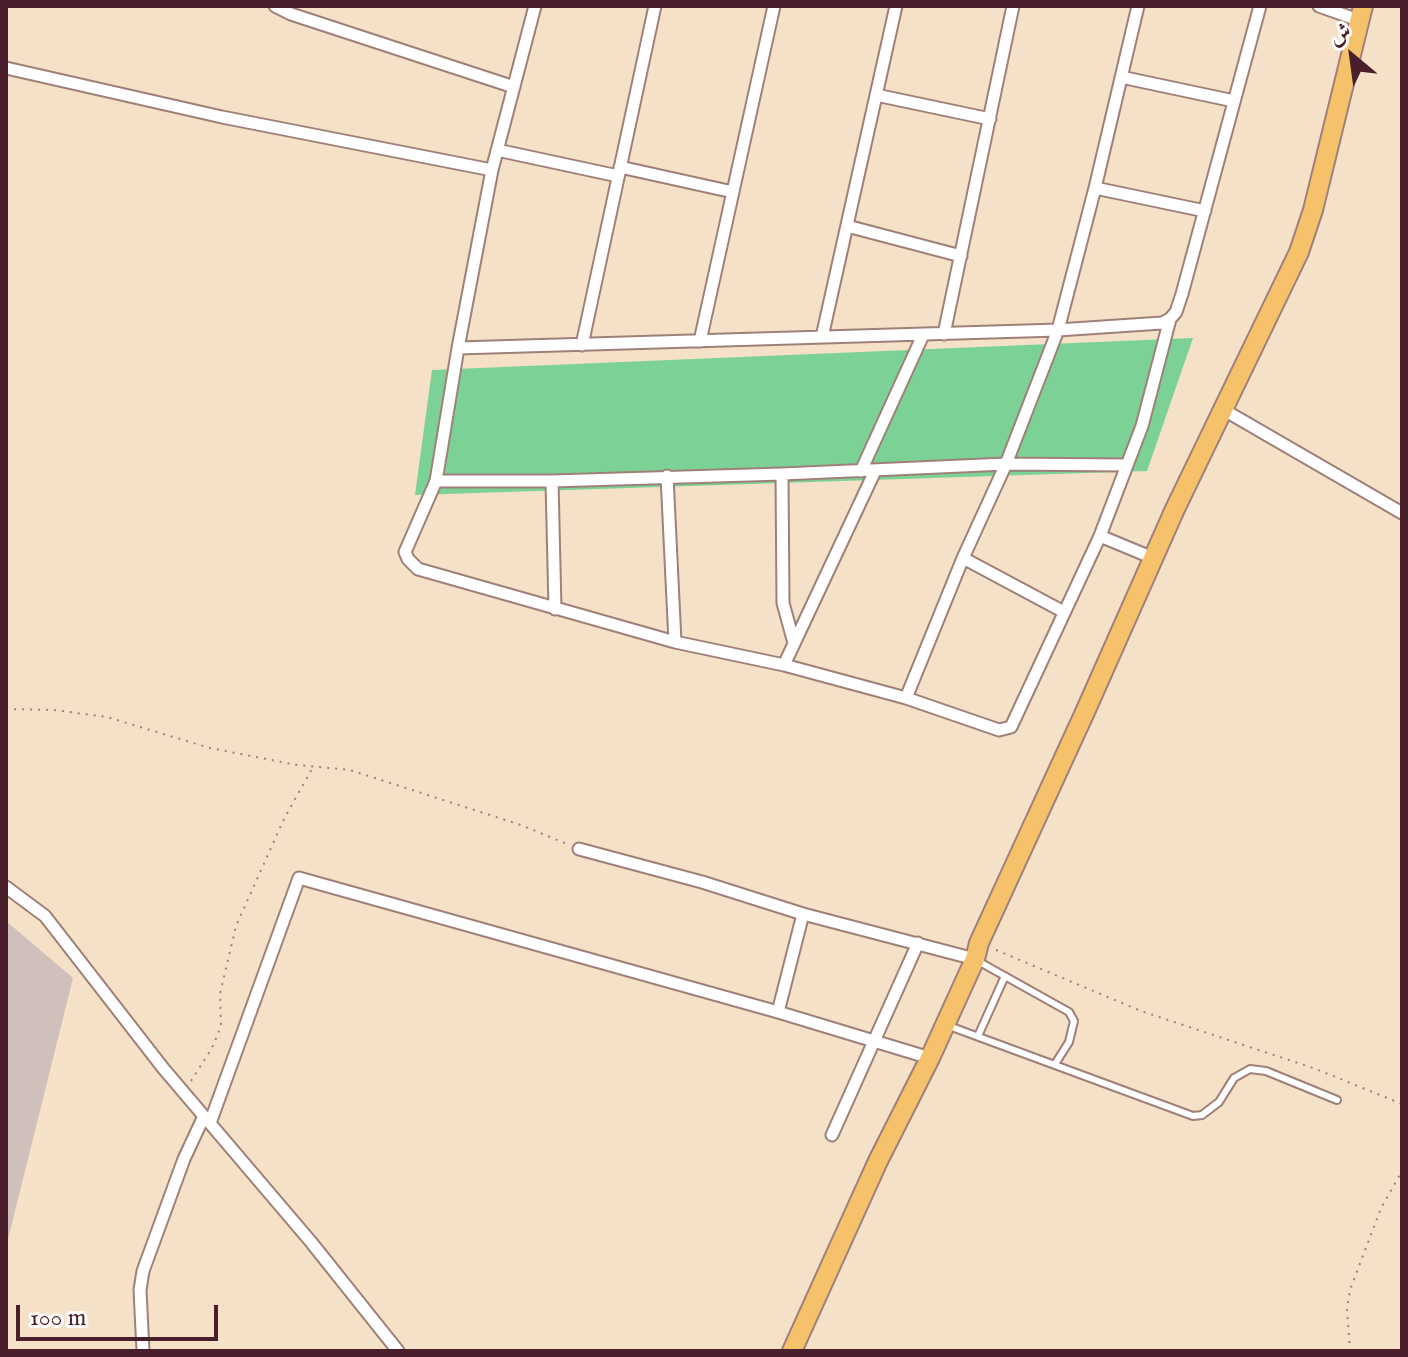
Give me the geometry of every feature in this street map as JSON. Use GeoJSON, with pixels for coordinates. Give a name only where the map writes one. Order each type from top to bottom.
{"type":"FeatureCollection","features":[{"type":"Feature","properties":{"kind":"main road"},"geometry":{"type":"LineString","coordinates":[[792,1351],[878,1161],[946,1024],[1153,558],[1291,271],[1306,233],[1360,13]]}},
{"type":"Feature","properties":{"kind":"street"},"geometry":{"type":"LineString","coordinates":[[275,6],[291,14],[514,87]]}},
{"type":"Feature","properties":{"kind":"street"},"geometry":{"type":"LineString","coordinates":[[535,6],[492,170],[436,481],[405,552],[412,565],[423,571],[675,642],[784,665],[906,698],[1005,730],[1011,727],[1100,536],[1142,426],[1170,319]]}},
{"type":"Feature","properties":{"kind":"street"},"geometry":{"type":"LineString","coordinates":[[582,345],[655,6]]}},
{"type":"Feature","properties":{"kind":"street"},"geometry":{"type":"LineString","coordinates":[[700,341],[774,6]]}},
{"type":"Feature","properties":{"kind":"street"},"geometry":{"type":"LineString","coordinates":[[822,337],[896,6]]}},
{"type":"Feature","properties":{"kind":"street"},"geometry":{"type":"LineString","coordinates":[[944,334],[1013,6]]}},
{"type":"Feature","properties":{"kind":"street"},"geometry":{"type":"LineString","coordinates":[[906,698],[963,558],[1006,464],[1058,330],[1138,6]]}},
{"type":"Feature","properties":{"kind":"street"},"geometry":{"type":"LineString","coordinates":[[458,348],[923,335],[1162,323],[1176,312],[1260,6]]}},
{"type":"Feature","properties":{"kind":"street"},"geometry":{"type":"LineString","coordinates":[[1319,6],[1360,13]]}},
{"type":"Feature","properties":{"kind":"street"},"geometry":{"type":"LineString","coordinates":[[6,68],[222,117],[492,170]]}},
{"type":"Feature","properties":{"kind":"street"},"geometry":{"type":"LineString","coordinates":[[1121,77],[1234,101]]}},
{"type":"Feature","properties":{"kind":"street"},"geometry":{"type":"LineString","coordinates":[[876,95],[990,119]]}},
{"type":"Feature","properties":{"kind":"street"},"geometry":{"type":"LineString","coordinates":[[497,150],[733,192]]}},
{"type":"Feature","properties":{"kind":"street"},"geometry":{"type":"LineString","coordinates":[[1095,188],[1205,211]]}},
{"type":"Feature","properties":{"kind":"street"},"geometry":{"type":"LineString","coordinates":[[847,226],[961,256]]}},
{"type":"Feature","properties":{"kind":"street"},"geometry":{"type":"LineString","coordinates":[[861,471],[923,335]]}},
{"type":"Feature","properties":{"kind":"street"},"geometry":{"type":"LineString","coordinates":[[1224,410],[1402,513]]}},
{"type":"Feature","properties":{"kind":"street"},"geometry":{"type":"LineString","coordinates":[[436,481],[552,481],[1006,464],[1127,465]]}},
{"type":"Feature","properties":{"kind":"street"},"geometry":{"type":"LineString","coordinates":[[784,665],[875,471]]}},
{"type":"Feature","properties":{"kind":"street"},"geometry":{"type":"LineString","coordinates":[[782,474],[783,603],[794,643]]}},
{"type":"Feature","properties":{"kind":"street"},"geometry":{"type":"LineString","coordinates":[[667,476],[675,642]]}},
{"type":"Feature","properties":{"kind":"street"},"geometry":{"type":"LineString","coordinates":[[552,481],[555,609]]}},
{"type":"Feature","properties":{"kind":"street"},"geometry":{"type":"LineString","coordinates":[[1100,536],[1153,558]]}},
{"type":"Feature","properties":{"kind":"street"},"geometry":{"type":"LineString","coordinates":[[963,558],[1064,612]]}},
{"type":"Feature","properties":{"kind":"street"},"geometry":{"type":"LineString","coordinates":[[579,849],[702,882],[803,914],[918,943],[977,951]]}},
{"type":"Feature","properties":{"kind":"street"},"geometry":{"type":"LineString","coordinates":[[143,1351],[140,1290],[143,1271],[184,1159],[207,1120],[299,878],[778,1012],[930,1058]]}},
{"type":"Feature","properties":{"kind":"street"},"geometry":{"type":"LineString","coordinates":[[6,887],[45,916],[184,1092],[398,1351]]}},
{"type":"Feature","properties":{"kind":"street"},"geometry":{"type":"LineString","coordinates":[[778,1012],[803,914]]}},
{"type":"Feature","properties":{"kind":"street"},"geometry":{"type":"LineString","coordinates":[[832,1135],[918,943]]}},
{"type":"Feature","properties":{"kind":"lane"},"geometry":{"type":"LineString","coordinates":[[977,951],[1005,976],[1069,1012],[1074,1021],[1069,1042],[1055,1064]]}},
{"type":"Feature","properties":{"kind":"lane"},"geometry":{"type":"LineString","coordinates":[[978,1036],[1005,976]]}},
{"type":"Feature","properties":{"kind":"lane"},"geometry":{"type":"LineString","coordinates":[[946,1024],[1193,1116],[1202,1115],[1219,1102],[1234,1078],[1250,1069],[1266,1071],[1337,1100]]}},
{"type":"Feature","properties":{"kind":"path"},"geometry":{"type":"LineString","coordinates":[[6,709],[54,710],[107,717],[210,748],[313,767],[350,770],[521,825],[579,849]]}},
{"type":"Feature","properties":{"kind":"path"},"geometry":{"type":"LineString","coordinates":[[184,1092],[212,1048],[221,1026],[220,994],[236,926],[270,848],[313,767]]}},
{"type":"Feature","properties":{"kind":"path"},"geometry":{"type":"LineString","coordinates":[[977,951],[1141,1011],[1316,1069],[1402,1104]]}},
{"type":"Feature","properties":{"kind":"path"},"geometry":{"type":"LineString","coordinates":[[1350,1351],[1347,1309],[1350,1290],[1381,1208],[1402,1171]]}},
{"type":"Feature","properties":{"kind":"shaded area"},"geometry":{"type":"Polygon","coordinates":[[[6,921],[73,978],[7,1243],[6,1243],[6,921]]]}},
{"type":"Feature","properties":{"kind":"green space"},"geometry":{"type":"Polygon","coordinates":[[[1193,338],[1147,471],[415,495],[432,370],[1193,338]]]}}]}
